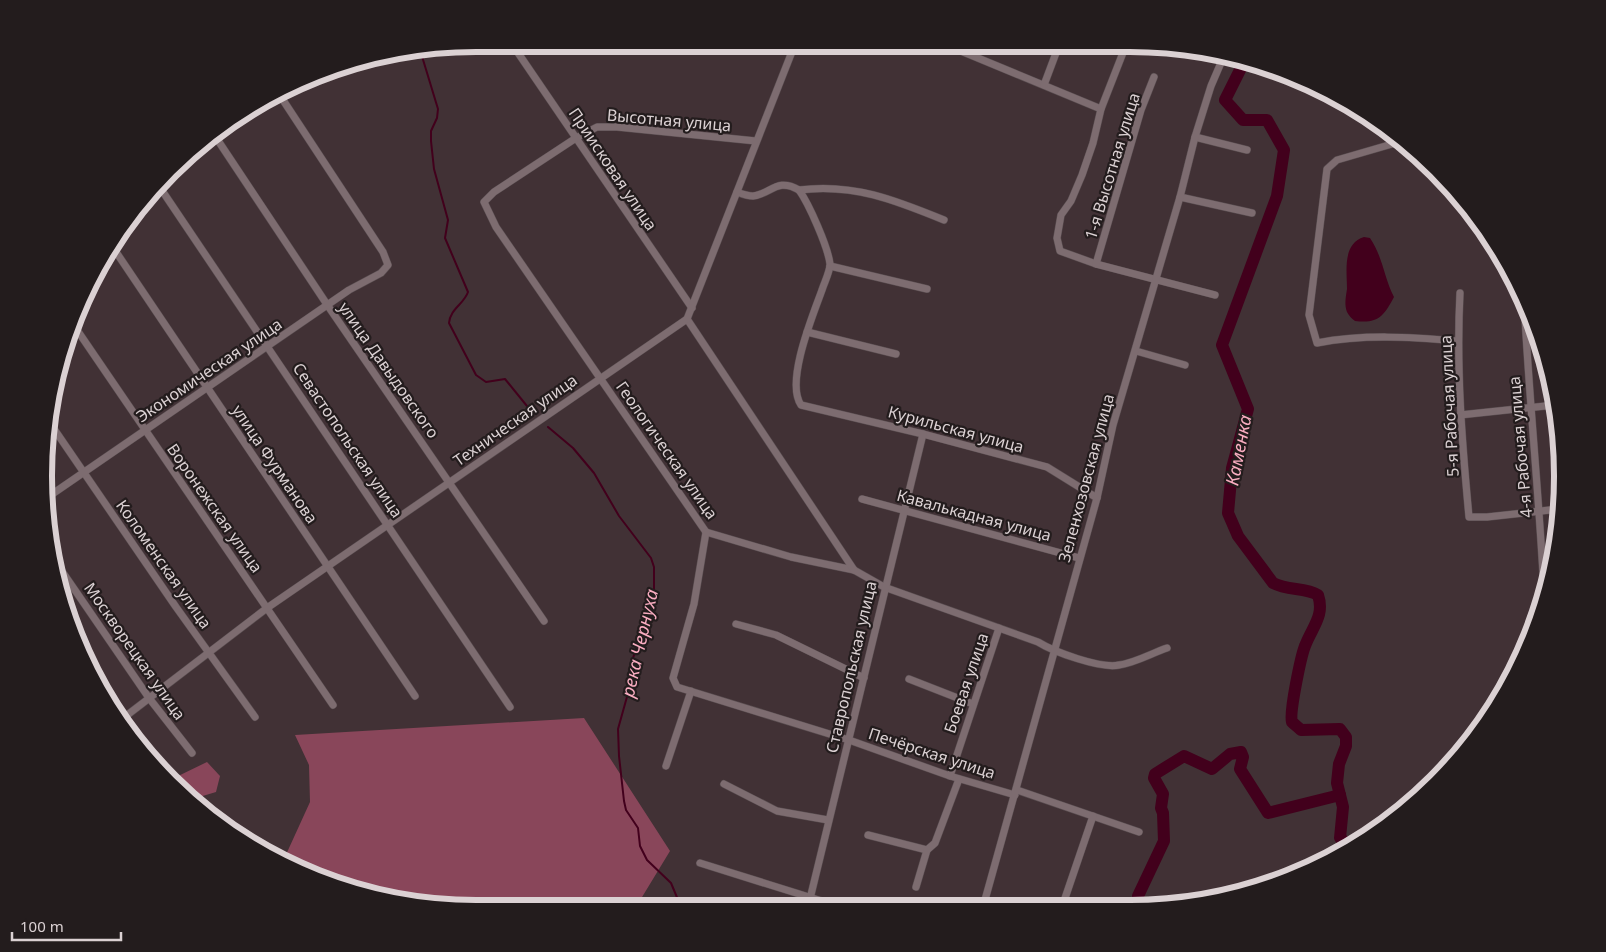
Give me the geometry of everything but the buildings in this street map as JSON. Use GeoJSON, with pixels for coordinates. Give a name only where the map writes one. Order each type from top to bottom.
{"type":"FeatureCollection","features":[{"type":"Feature","properties":{"kind":"street","name":"Приисковая улица"},"geometry":{"type":"LineString","coordinates":[[517,52],[692,308]]}},
{"type":"Feature","properties":{"kind":"street"},"geometry":{"type":"LineString","coordinates":[[792,52],[687,319],[854,570]]}},
{"type":"Feature","properties":{"kind":"street"},"geometry":{"type":"LineString","coordinates":[[964,52],[1100,109]]}},
{"type":"Feature","properties":{"kind":"street"},"geometry":{"type":"LineString","coordinates":[[1044,85],[1056,52]]}},
{"type":"Feature","properties":{"kind":"street"},"geometry":{"type":"LineString","coordinates":[[1123,52],[1100,109],[1093,143],[1082,175],[1071,201],[1061,215],[1057,238],[1060,251],[1096,264],[1215,296]]}},
{"type":"Feature","properties":{"kind":"street","name":"Зеленхозовская улица"},"geometry":{"type":"LineString","coordinates":[[985,900],[1097,498],[1113,425],[1180,197],[1195,137],[1211,86],[1221,63]]}},
{"type":"Feature","properties":{"kind":"street","name":"1-я Высотная улица"},"geometry":{"type":"LineString","coordinates":[[1096,264],[1138,119],[1154,77]]}},
{"type":"Feature","properties":{"kind":"street","name":"Экономическая улица"},"geometry":{"type":"LineString","coordinates":[[53,494],[349,290],[381,273],[388,265],[383,252],[283,99]]}},
{"type":"Feature","properties":{"kind":"street","name":"Высотная улица"},"geometry":{"type":"LineString","coordinates":[[484,202],[487,197],[576,138],[596,127],[606,126],[756,141]]}},
{"type":"Feature","properties":{"kind":"street"},"geometry":{"type":"LineString","coordinates":[[1195,137],[1247,150]]}},
{"type":"Feature","properties":{"kind":"street","name":"улица Давыдовского"},"geometry":{"type":"LineString","coordinates":[[218,140],[328,306],[544,621]]}},
{"type":"Feature","properties":{"kind":"street"},"geometry":{"type":"LineString","coordinates":[[1394,145],[1337,160],[1327,169],[1309,315],[1317,343],[1339,339],[1382,336],[1458,341]]}},
{"type":"Feature","properties":{"kind":"street"},"geometry":{"type":"LineString","coordinates":[[737,192],[752,196],[772,187],[783,185],[799,190],[825,186],[848,189],[901,202],[944,220]]}},
{"type":"Feature","properties":{"kind":"street"},"geometry":{"type":"LineString","coordinates":[[799,190],[809,204],[830,266],[807,332],[896,354]]}},
{"type":"Feature","properties":{"kind":"street","name":"Севастопольская улица"},"geometry":{"type":"LineString","coordinates":[[163,192],[510,707]]}},
{"type":"Feature","properties":{"kind":"street"},"geometry":{"type":"LineString","coordinates":[[1180,197],[1252,213]]}},
{"type":"Feature","properties":{"kind":"street","name":"Геологическая улица"},"geometry":{"type":"LineString","coordinates":[[484,202],[496,227],[706,532],[799,559],[854,570],[884,587],[1038,642],[1054,652],[1109,666],[1119,666],[1167,648]]}},
{"type":"Feature","properties":{"kind":"street","name":"улица Фурманова"},"geometry":{"type":"LineString","coordinates":[[116,253],[415,696]]}},
{"type":"Feature","properties":{"kind":"street"},"geometry":{"type":"LineString","coordinates":[[830,266],[927,289]]}},
{"type":"Feature","properties":{"kind":"street","name":"5-я Рабочая улица"},"geometry":{"type":"LineString","coordinates":[[1460,293],[1458,341],[1460,415],[1470,517],[1487,518],[1540,511]]}},
{"type":"Feature","properties":{"kind":"street","name":"Техническая улица"},"geometry":{"type":"LineString","coordinates":[[127,715],[267,608],[600,377],[687,319]]}},
{"type":"Feature","properties":{"kind":"street","name":"4-я Рабочая улица"},"geometry":{"type":"LineString","coordinates":[[1525,325],[1529,408],[1540,511],[1543,569]]}},
{"type":"Feature","properties":{"kind":"street","name":"Воронежская улица"},"geometry":{"type":"LineString","coordinates":[[78,332],[333,705]]}},
{"type":"Feature","properties":{"kind":"street","name":"Курильская улица"},"geometry":{"type":"LineString","coordinates":[[807,332],[796,391],[797,399],[801,405],[923,434],[1046,467],[1097,498]]}},
{"type":"Feature","properties":{"kind":"street"},"geometry":{"type":"LineString","coordinates":[[1136,351],[1185,366]]}},
{"type":"Feature","properties":{"kind":"street"},"geometry":{"type":"LineString","coordinates":[[1460,415],[1547,406]]}},
{"type":"Feature","properties":{"kind":"street","name":"Коломенская улица"},"geometry":{"type":"LineString","coordinates":[[55,430],[255,717]]}},
{"type":"Feature","properties":{"kind":"street","name":"Ставропольская улица"},"geometry":{"type":"LineString","coordinates":[[809,900],[864,678],[884,587],[923,434]]}},
{"type":"Feature","properties":{"kind":"street","name":"Кавалькадная улица"},"geometry":{"type":"LineString","coordinates":[[862,499],[1079,558]]}},
{"type":"Feature","properties":{"kind":"street"},"geometry":{"type":"LineString","coordinates":[[1540,511],[1552,510]]}},
{"type":"Feature","properties":{"kind":"street","name":"Печёрская улица"},"geometry":{"type":"LineString","coordinates":[[706,532],[694,604],[673,678],[677,687],[849,740],[959,779],[1016,792],[1139,832]]}},
{"type":"Feature","properties":{"kind":"street","name":"Москворецкая улица"},"geometry":{"type":"LineString","coordinates":[[65,575],[149,698],[192,753]]}},
{"type":"Feature","properties":{"kind":"street"},"geometry":{"type":"LineString","coordinates":[[736,624],[776,635],[864,678]]}},
{"type":"Feature","properties":{"kind":"street","name":"Боевая улица"},"geometry":{"type":"LineString","coordinates":[[950,776],[999,628]]}},
{"type":"Feature","properties":{"kind":"street"},"geometry":{"type":"LineString","coordinates":[[910,679],[973,704]]}},
{"type":"Feature","properties":{"kind":"street"},"geometry":{"type":"LineString","coordinates":[[666,766],[691,691]]}},
{"type":"Feature","properties":{"kind":"street"},"geometry":{"type":"LineString","coordinates":[[916,887],[927,850],[935,844],[959,779]]}},
{"type":"Feature","properties":{"kind":"street"},"geometry":{"type":"LineString","coordinates":[[724,784],[778,811],[828,820]]}},
{"type":"Feature","properties":{"kind":"street"},"geometry":{"type":"LineString","coordinates":[[1064,900],[1093,816]]}},
{"type":"Feature","properties":{"kind":"street"},"geometry":{"type":"LineString","coordinates":[[868,835],[927,850]]}},
{"type":"Feature","properties":{"kind":"street"},"geometry":{"type":"LineString","coordinates":[[700,863],[819,900]]}},
{"type":"Feature","properties":{"kind":"shaded area"},"geometry":{"type":"Polygon","coordinates":[[[1364,237],[1370,238],[1374,245],[1394,297],[1383,314],[1375,320],[1363,322],[1355,321],[1351,317],[1347,312],[1345,303],[1349,252],[1357,241],[1364,237]]]}},
{"type":"Feature","properties":{"kind":"shaded area"},"geometry":{"type":"Polygon","coordinates":[[[584,718],[670,851],[640,900],[448,899],[393,891],[340,877],[286,854],[310,802],[309,765],[295,735],[584,718]]]}},
{"type":"Feature","properties":{"kind":"shaded area"},"geometry":{"type":"Polygon","coordinates":[[[207,762],[220,776],[216,792],[200,797],[178,776],[207,762]]]}},
{"type":"Feature","properties":{"kind":"waterway","name":"река Чернуха"},"geometry":{"type":"LineString","coordinates":[[422,56],[438,109],[437,118],[431,131],[431,141],[434,169],[448,220],[445,238],[468,292],[454,310],[449,323],[476,375],[486,382],[505,379],[531,411]]}},
{"type":"Feature","properties":{"kind":"waterway","name":"Каменка"},"geometry":{"type":"LineString","coordinates":[[1241,67],[1225,100],[1243,120],[1267,120],[1284,150],[1277,196],[1222,345],[1248,409],[1232,468],[1228,513],[1238,536],[1273,583],[1318,595],[1320,602],[1319,615],[1305,646],[1301,661],[1294,697],[1292,722],[1301,730],[1340,729],[1346,737],[1346,746],[1339,764],[1337,783],[1343,807],[1340,838],[1344,842]]}},
{"type":"Feature","properties":{"kind":"waterway","name":"река Чернуха"},"geometry":{"type":"LineString","coordinates":[[548,427],[573,448],[594,473],[619,516],[651,558],[654,567],[654,597],[633,658],[630,686],[618,729],[619,756],[626,810],[638,828],[640,846],[647,860],[671,883],[678,900]]}},
{"type":"Feature","properties":{"kind":"waterway"},"geometry":{"type":"LineString","coordinates":[[1138,900],[1138,896],[1164,841],[1163,813],[1161,808],[1163,794],[1154,778],[1155,774],[1184,756],[1212,769],[1230,754],[1241,752],[1243,757],[1240,769],[1268,813],[1340,795]]}}]}
